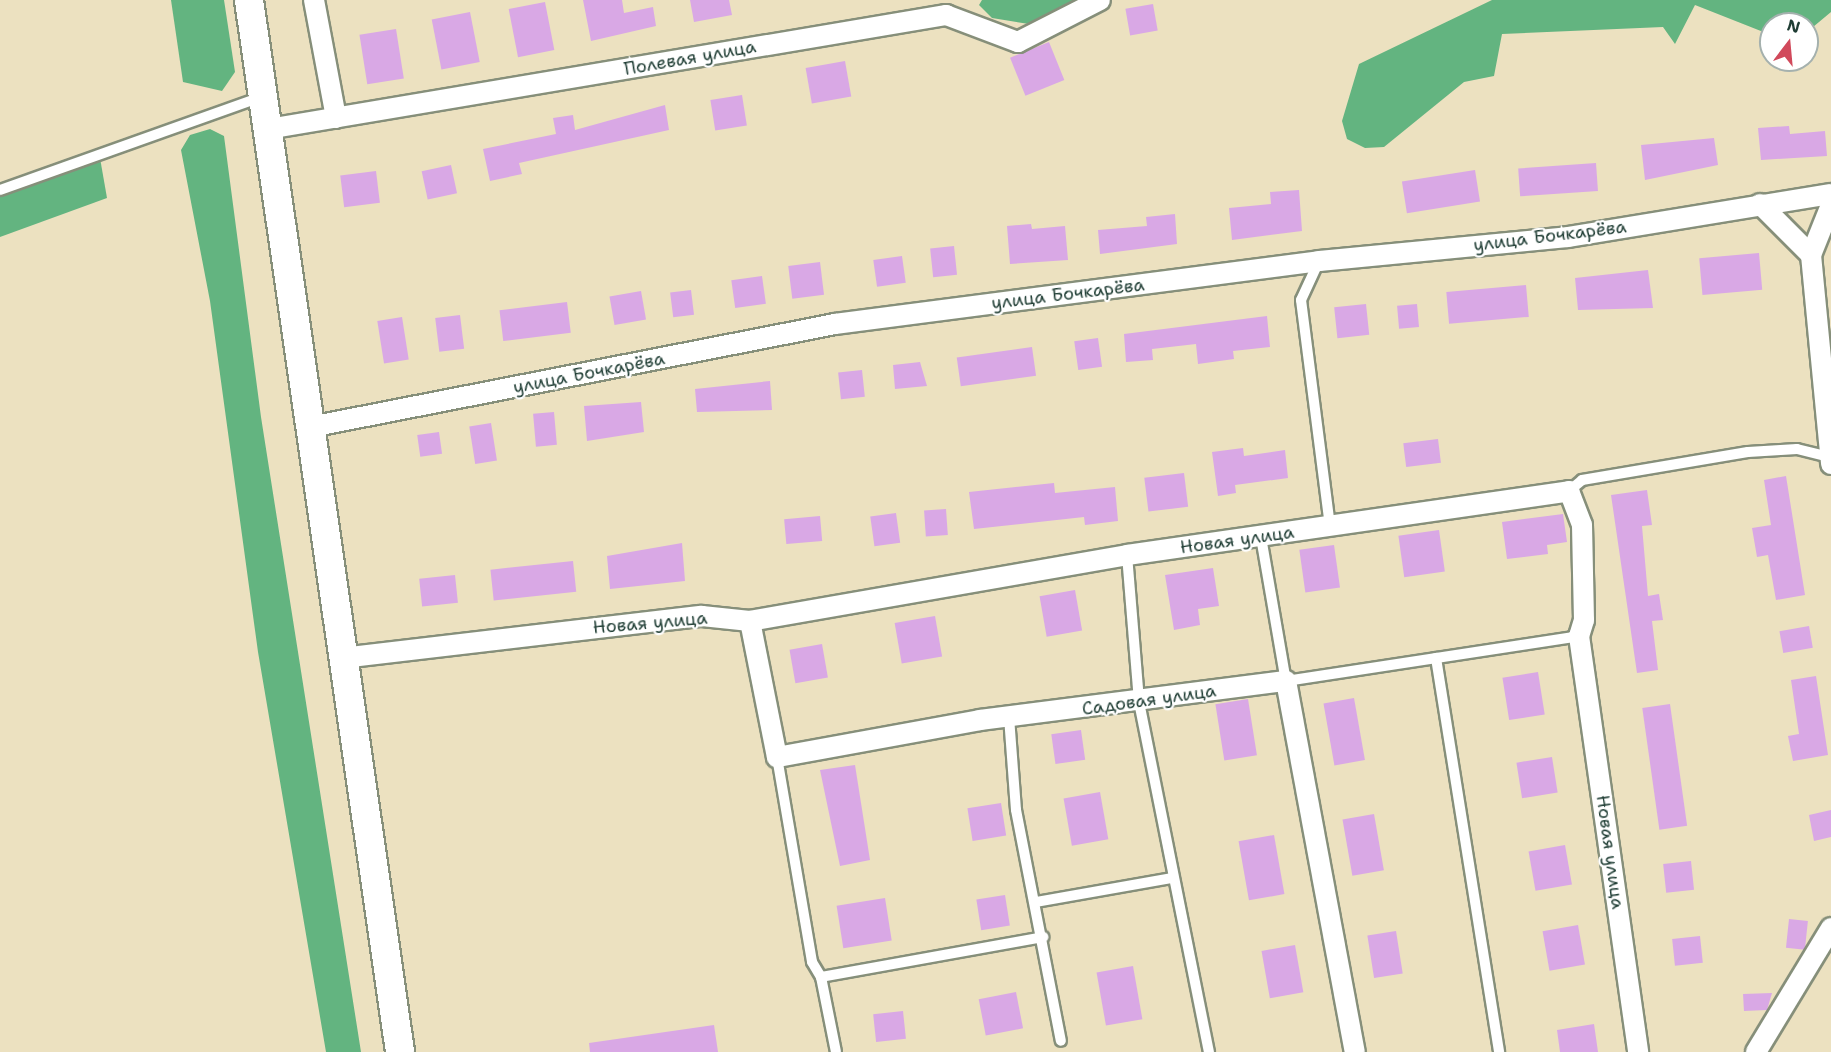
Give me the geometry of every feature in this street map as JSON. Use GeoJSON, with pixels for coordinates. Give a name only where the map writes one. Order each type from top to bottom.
{"type":"FeatureCollection","features":[{"type":"Feature","properties":{"kind":"main road"},"geometry":{"type":"LineString","coordinates":[[249,0],[400,1052]]}},
{"type":"Feature","properties":{"kind":"street"},"geometry":{"type":"LineString","coordinates":[[314,0],[336,118]]}},
{"type":"Feature","properties":{"kind":"street","name":"Полевая улица"},"geometry":{"type":"LineString","coordinates":[[268,129],[946,15],[1018,42],[1100,0]]}},
{"type":"Feature","properties":{"kind":"street","name":"улица Бочкарёва"},"geometry":{"type":"LineString","coordinates":[[310,427],[835,324],[1318,261],[1568,237],[1831,194]]}},
{"type":"Feature","properties":{"kind":"street"},"geometry":{"type":"LineString","coordinates":[[1760,204],[1811,255]]}},
{"type":"Feature","properties":{"kind":"street"},"geometry":{"type":"LineString","coordinates":[[1830,460],[1811,255],[1831,206]]}},
{"type":"Feature","properties":{"kind":"street","name":"Новая улица"},"geometry":{"type":"LineString","coordinates":[[342,658],[702,615],[750,621],[1127,555],[1330,527],[1569,490],[1582,525],[1584,620],[1579,636],[1638,1052]]}},
{"type":"Feature","properties":{"kind":"street"},"geometry":{"type":"LineString","coordinates":[[750,621],[777,757]]}},
{"type":"Feature","properties":{"kind":"street"},"geometry":{"type":"LineString","coordinates":[[1286,681],[1355,1052]]}},
{"type":"Feature","properties":{"kind":"street","name":"Садовая улица"},"geometry":{"type":"LineString","coordinates":[[777,757],[1009,717],[1139,702],[1286,681]]}},
{"type":"Feature","properties":{"kind":"street"},"geometry":{"type":"LineString","coordinates":[[1756,1052],[1831,928]]}},
{"type":"Feature","properties":{"kind":"lane"},"geometry":{"type":"LineString","coordinates":[[0,190],[264,96]]}},
{"type":"Feature","properties":{"kind":"lane"},"geometry":{"type":"LineString","coordinates":[[1318,261],[1301,300],[1330,527]]}},
{"type":"Feature","properties":{"kind":"lane"},"geometry":{"type":"LineString","coordinates":[[1569,490],[1582,480],[1748,452],[1797,449],[1830,460]]}},
{"type":"Feature","properties":{"kind":"lane"},"geometry":{"type":"LineString","coordinates":[[1261,537],[1286,681],[1579,636]]}},
{"type":"Feature","properties":{"kind":"lane"},"geometry":{"type":"LineString","coordinates":[[1127,555],[1139,702],[1172,878],[1209,1052]]}},
{"type":"Feature","properties":{"kind":"lane"},"geometry":{"type":"LineString","coordinates":[[1436,658],[1499,1052]]}},
{"type":"Feature","properties":{"kind":"lane"},"geometry":{"type":"LineString","coordinates":[[1009,717],[1016,810],[1043,937],[1061,1041]]}},
{"type":"Feature","properties":{"kind":"lane"},"geometry":{"type":"LineString","coordinates":[[777,757],[812,962],[821,977],[836,1052]]}},
{"type":"Feature","properties":{"kind":"lane"},"geometry":{"type":"LineString","coordinates":[[1036,902],[1172,878]]}},
{"type":"Feature","properties":{"kind":"lane"},"geometry":{"type":"LineString","coordinates":[[821,977],[1043,937]]}},
{"type":"Feature","properties":{"kind":"green space"},"geometry":{"type":"Polygon","coordinates":[[[171,0],[224,0],[235,72],[222,91],[183,82],[171,0]]]}},
{"type":"Feature","properties":{"kind":"green space"},"geometry":{"type":"Polygon","coordinates":[[[982,0],[1084,0],[1029,24],[992,18],[979,5],[982,0]]]}},
{"type":"Feature","properties":{"kind":"green space"},"geometry":{"type":"Polygon","coordinates":[[[1492,0],[1831,0],[1831,12],[1819,22],[1819,12],[1759,12],[1759,30],[1695,5],[1675,44],[1663,27],[1502,34],[1494,76],[1464,82],[1384,147],[1365,148],[1347,139],[1342,121],[1359,64],[1492,0]]]}},
{"type":"Feature","properties":{"kind":"green space"},"geometry":{"type":"Polygon","coordinates":[[[210,129],[224,136],[261,417],[361,1052],[326,1052],[258,652],[210,301],[181,150],[190,135],[210,129]]]}},
{"type":"Feature","properties":{"kind":"green space"},"geometry":{"type":"Polygon","coordinates":[[[100,158],[107,198],[0,237],[0,196],[100,158]]]}},
{"type":"Feature","properties":{"kind":"building"},"geometry":{"type":"Polygon","coordinates":[[[583,0],[622,0],[624,13],[653,7],[656,26],[591,41],[583,0]]]}},
{"type":"Feature","properties":{"kind":"building"},"geometry":{"type":"Polygon","coordinates":[[[690,0],[729,0],[732,15],[694,22],[690,0]]]}},
{"type":"Feature","properties":{"kind":"building"},"geometry":{"type":"Polygon","coordinates":[[[545,2],[554,50],[518,57],[509,9],[545,2]]]}},
{"type":"Feature","properties":{"kind":"building"},"geometry":{"type":"Polygon","coordinates":[[[1153,4],[1158,31],[1130,35],[1125,9],[1153,4]]]}},
{"type":"Feature","properties":{"kind":"building"},"geometry":{"type":"Polygon","coordinates":[[[470,12],[480,62],[441,70],[432,19],[470,12]]]}},
{"type":"Feature","properties":{"kind":"building"},"geometry":{"type":"Polygon","coordinates":[[[396,29],[404,78],[367,84],[359,35],[396,29]]]}},
{"type":"Feature","properties":{"kind":"building"},"geometry":{"type":"Polygon","coordinates":[[[1049,42],[1064,80],[1025,96],[1010,58],[1049,42]]]}},
{"type":"Feature","properties":{"kind":"building"},"geometry":{"type":"Polygon","coordinates":[[[845,61],[851,96],[812,103],[806,68],[845,61]]]}},
{"type":"Feature","properties":{"kind":"building"},"geometry":{"type":"Polygon","coordinates":[[[742,95],[747,126],[715,131],[710,100],[742,95]]]}},
{"type":"Feature","properties":{"kind":"building"},"geometry":{"type":"Polygon","coordinates":[[[665,105],[669,130],[519,163],[522,174],[490,181],[483,149],[556,134],[553,118],[573,115],[575,130],[665,105]]]}},
{"type":"Feature","properties":{"kind":"building"},"geometry":{"type":"Polygon","coordinates":[[[1789,126],[1790,134],[1825,131],[1827,156],[1761,160],[1758,128],[1789,126]]]}},
{"type":"Feature","properties":{"kind":"building"},"geometry":{"type":"Polygon","coordinates":[[[1714,138],[1718,165],[1645,180],[1641,145],[1714,138]]]}},
{"type":"Feature","properties":{"kind":"building"},"geometry":{"type":"Polygon","coordinates":[[[1596,163],[1598,191],[1520,196],[1518,168],[1596,163]]]}},
{"type":"Feature","properties":{"kind":"building"},"geometry":{"type":"Polygon","coordinates":[[[451,165],[457,193],[428,200],[422,171],[451,165]]]}},
{"type":"Feature","properties":{"kind":"building"},"geometry":{"type":"Polygon","coordinates":[[[1475,170],[1480,202],[1407,213],[1402,182],[1475,170]]]}},
{"type":"Feature","properties":{"kind":"building"},"geometry":{"type":"Polygon","coordinates":[[[376,171],[380,203],[344,207],[340,175],[376,171]]]}},
{"type":"Feature","properties":{"kind":"building"},"geometry":{"type":"Polygon","coordinates":[[[1299,190],[1302,231],[1232,240],[1229,208],[1271,204],[1270,192],[1299,190]]]}},
{"type":"Feature","properties":{"kind":"building"},"geometry":{"type":"Polygon","coordinates":[[[1175,214],[1177,244],[1100,254],[1098,230],[1147,226],[1146,217],[1175,214]]]}},
{"type":"Feature","properties":{"kind":"building"},"geometry":{"type":"Polygon","coordinates":[[[1031,224],[1032,229],[1065,226],[1068,260],[1010,264],[1007,226],[1031,224]]]}},
{"type":"Feature","properties":{"kind":"building"},"geometry":{"type":"Polygon","coordinates":[[[954,246],[957,275],[933,277],[930,249],[954,246]]]}},
{"type":"Feature","properties":{"kind":"building"},"geometry":{"type":"Polygon","coordinates":[[[1759,253],[1762,290],[1702,295],[1699,258],[1759,253]]]}},
{"type":"Feature","properties":{"kind":"building"},"geometry":{"type":"Polygon","coordinates":[[[902,256],[906,283],[877,287],[873,260],[902,256]]]}},
{"type":"Feature","properties":{"kind":"building"},"geometry":{"type":"Polygon","coordinates":[[[820,262],[824,295],[792,299],[788,266],[820,262]]]}},
{"type":"Feature","properties":{"kind":"building"},"geometry":{"type":"Polygon","coordinates":[[[1648,270],[1653,308],[1578,310],[1575,278],[1648,270]]]}},
{"type":"Feature","properties":{"kind":"building"},"geometry":{"type":"Polygon","coordinates":[[[762,276],[766,304],[735,308],[731,280],[762,276]]]}},
{"type":"Feature","properties":{"kind":"building"},"geometry":{"type":"Polygon","coordinates":[[[1526,285],[1529,317],[1449,324],[1446,292],[1526,285]]]}},
{"type":"Feature","properties":{"kind":"building"},"geometry":{"type":"Polygon","coordinates":[[[691,290],[694,315],[673,317],[670,293],[691,290]]]}},
{"type":"Feature","properties":{"kind":"building"},"geometry":{"type":"Polygon","coordinates":[[[641,291],[646,320],[615,325],[609,297],[641,291]]]}},
{"type":"Feature","properties":{"kind":"building"},"geometry":{"type":"Polygon","coordinates":[[[567,302],[571,333],[503,341],[500,310],[567,302]]]}},
{"type":"Feature","properties":{"kind":"building"},"geometry":{"type":"Polygon","coordinates":[[[1366,304],[1369,335],[1337,338],[1334,307],[1366,304]]]}},
{"type":"Feature","properties":{"kind":"building"},"geometry":{"type":"Polygon","coordinates":[[[1417,304],[1419,327],[1399,329],[1397,306],[1417,304]]]}},
{"type":"Feature","properties":{"kind":"building"},"geometry":{"type":"Polygon","coordinates":[[[460,315],[464,349],[439,352],[435,318],[460,315]]]}},
{"type":"Feature","properties":{"kind":"building"},"geometry":{"type":"Polygon","coordinates":[[[1267,316],[1270,347],[1233,351],[1234,359],[1198,364],[1196,344],[1152,349],[1153,360],[1126,362],[1124,334],[1267,316]]]}},
{"type":"Feature","properties":{"kind":"building"},"geometry":{"type":"Polygon","coordinates":[[[402,317],[409,359],[384,363],[377,321],[402,317]]]}},
{"type":"Feature","properties":{"kind":"building"},"geometry":{"type":"Polygon","coordinates":[[[1098,338],[1102,367],[1078,370],[1074,341],[1098,338]]]}},
{"type":"Feature","properties":{"kind":"building"},"geometry":{"type":"Polygon","coordinates":[[[1032,347],[1036,376],[961,386],[957,358],[1032,347]]]}},
{"type":"Feature","properties":{"kind":"building"},"geometry":{"type":"Polygon","coordinates":[[[920,362],[927,386],[895,389],[893,365],[920,362]]]}},
{"type":"Feature","properties":{"kind":"building"},"geometry":{"type":"Polygon","coordinates":[[[862,370],[865,397],[841,399],[838,373],[862,370]]]}},
{"type":"Feature","properties":{"kind":"building"},"geometry":{"type":"Polygon","coordinates":[[[770,381],[772,410],[697,412],[695,389],[770,381]]]}},
{"type":"Feature","properties":{"kind":"building"},"geometry":{"type":"Polygon","coordinates":[[[641,402],[644,432],[587,441],[584,406],[641,402]]]}},
{"type":"Feature","properties":{"kind":"building"},"geometry":{"type":"Polygon","coordinates":[[[554,412],[557,445],[536,447],[533,414],[554,412]]]}},
{"type":"Feature","properties":{"kind":"building"},"geometry":{"type":"Polygon","coordinates":[[[491,423],[497,461],[475,464],[469,426],[491,423]]]}},
{"type":"Feature","properties":{"kind":"building"},"geometry":{"type":"Polygon","coordinates":[[[439,432],[442,454],[420,457],[417,435],[439,432]]]}},
{"type":"Feature","properties":{"kind":"building"},"geometry":{"type":"Polygon","coordinates":[[[1438,439],[1441,463],[1406,467],[1403,443],[1438,439]]]}},
{"type":"Feature","properties":{"kind":"building"},"geometry":{"type":"Polygon","coordinates":[[[1243,448],[1244,456],[1285,450],[1288,478],[1235,485],[1236,493],[1218,496],[1212,452],[1243,448]]]}},
{"type":"Feature","properties":{"kind":"building"},"geometry":{"type":"Polygon","coordinates":[[[1184,473],[1188,507],[1148,512],[1144,478],[1184,473]]]}},
{"type":"Feature","properties":{"kind":"building"},"geometry":{"type":"Polygon","coordinates":[[[1786,476],[1805,595],[1776,600],[1768,555],[1757,557],[1752,528],[1771,525],[1764,480],[1786,476]]]}},
{"type":"Feature","properties":{"kind":"building"},"geometry":{"type":"Polygon","coordinates":[[[1054,483],[1055,493],[1115,487],[1118,521],[1085,525],[1084,517],[974,529],[969,492],[1054,483]]]}},
{"type":"Feature","properties":{"kind":"building"},"geometry":{"type":"Polygon","coordinates":[[[1647,490],[1652,525],[1642,526],[1648,596],[1659,594],[1663,620],[1652,621],[1658,670],[1637,673],[1611,495],[1647,490]]]}},
{"type":"Feature","properties":{"kind":"building"},"geometry":{"type":"Polygon","coordinates":[[[946,509],[948,535],[926,536],[924,511],[946,509]]]}},
{"type":"Feature","properties":{"kind":"building"},"geometry":{"type":"Polygon","coordinates":[[[896,513],[900,543],[874,546],[870,517],[896,513]]]}},
{"type":"Feature","properties":{"kind":"building"},"geometry":{"type":"Polygon","coordinates":[[[1563,514],[1567,542],[1547,545],[1548,554],[1507,559],[1502,522],[1563,514]]]}},
{"type":"Feature","properties":{"kind":"building"},"geometry":{"type":"Polygon","coordinates":[[[820,516],[822,541],[786,544],[784,519],[820,516]]]}},
{"type":"Feature","properties":{"kind":"building"},"geometry":{"type":"Polygon","coordinates":[[[1439,530],[1445,572],[1404,577],[1398,536],[1439,530]]]}},
{"type":"Feature","properties":{"kind":"building"},"geometry":{"type":"Polygon","coordinates":[[[682,543],[685,581],[610,589],[607,556],[682,543]]]}},
{"type":"Feature","properties":{"kind":"building"},"geometry":{"type":"Polygon","coordinates":[[[1334,545],[1340,588],[1305,592],[1299,550],[1334,545]]]}},
{"type":"Feature","properties":{"kind":"building"},"geometry":{"type":"Polygon","coordinates":[[[573,561],[576,592],[494,601],[490,570],[573,561]]]}},
{"type":"Feature","properties":{"kind":"building"},"geometry":{"type":"Polygon","coordinates":[[[1213,568],[1219,606],[1198,609],[1200,625],[1174,630],[1165,575],[1213,568]]]}},
{"type":"Feature","properties":{"kind":"building"},"geometry":{"type":"Polygon","coordinates":[[[455,575],[458,603],[422,607],[419,579],[455,575]]]}},
{"type":"Feature","properties":{"kind":"building"},"geometry":{"type":"Polygon","coordinates":[[[1075,590],[1082,630],[1047,637],[1040,596],[1075,590]]]}},
{"type":"Feature","properties":{"kind":"building"},"geometry":{"type":"Polygon","coordinates":[[[935,616],[942,656],[902,663],[895,623],[935,616]]]}},
{"type":"Feature","properties":{"kind":"building"},"geometry":{"type":"Polygon","coordinates":[[[1809,626],[1813,648],[1783,653],[1779,631],[1809,626]]]}},
{"type":"Feature","properties":{"kind":"building"},"geometry":{"type":"Polygon","coordinates":[[[822,644],[828,677],[795,683],[790,650],[822,644]]]}},
{"type":"Feature","properties":{"kind":"building"},"geometry":{"type":"Polygon","coordinates":[[[1538,672],[1545,714],[1509,720],[1502,678],[1538,672]]]}},
{"type":"Feature","properties":{"kind":"building"},"geometry":{"type":"Polygon","coordinates":[[[1816,676],[1828,755],[1793,761],[1788,736],[1799,734],[1791,680],[1816,676]]]}},
{"type":"Feature","properties":{"kind":"building"},"geometry":{"type":"Polygon","coordinates":[[[1354,698],[1365,760],[1334,765],[1323,703],[1354,698]]]}},
{"type":"Feature","properties":{"kind":"building"},"geometry":{"type":"Polygon","coordinates":[[[1248,699],[1257,755],[1224,760],[1215,704],[1248,699]]]}},
{"type":"Feature","properties":{"kind":"building"},"geometry":{"type":"Polygon","coordinates":[[[1670,704],[1687,826],[1659,830],[1642,708],[1670,704]]]}},
{"type":"Feature","properties":{"kind":"building"},"geometry":{"type":"Polygon","coordinates":[[[1081,730],[1085,760],[1055,764],[1051,734],[1081,730]]]}},
{"type":"Feature","properties":{"kind":"building"},"geometry":{"type":"Polygon","coordinates":[[[1552,757],[1558,793],[1522,798],[1516,763],[1552,757]]]}},
{"type":"Feature","properties":{"kind":"building"},"geometry":{"type":"Polygon","coordinates":[[[855,765],[870,860],[840,866],[820,770],[855,765]]]}},
{"type":"Feature","properties":{"kind":"building"},"geometry":{"type":"Polygon","coordinates":[[[1100,792],[1108,839],[1072,846],[1064,798],[1100,792]]]}},
{"type":"Feature","properties":{"kind":"building"},"geometry":{"type":"Polygon","coordinates":[[[1001,803],[1006,836],[973,841],[967,808],[1001,803]]]}},
{"type":"Feature","properties":{"kind":"building"},"geometry":{"type":"Polygon","coordinates":[[[1831,810],[1831,837],[1814,841],[1809,815],[1831,810]]]}},
{"type":"Feature","properties":{"kind":"building"},"geometry":{"type":"Polygon","coordinates":[[[1374,814],[1384,870],[1352,876],[1342,820],[1374,814]]]}},
{"type":"Feature","properties":{"kind":"building"},"geometry":{"type":"Polygon","coordinates":[[[1274,835],[1284,894],[1249,900],[1239,841],[1274,835]]]}},
{"type":"Feature","properties":{"kind":"building"},"geometry":{"type":"Polygon","coordinates":[[[1565,845],[1572,884],[1536,891],[1529,851],[1565,845]]]}},
{"type":"Feature","properties":{"kind":"building"},"geometry":{"type":"Polygon","coordinates":[[[1691,861],[1694,890],[1666,893],[1663,864],[1691,861]]]}},
{"type":"Feature","properties":{"kind":"building"},"geometry":{"type":"Polygon","coordinates":[[[1005,895],[1010,926],[981,930],[976,900],[1005,895]]]}},
{"type":"Feature","properties":{"kind":"building"},"geometry":{"type":"Polygon","coordinates":[[[885,898],[892,940],[843,948],[837,906],[885,898]]]}},
{"type":"Feature","properties":{"kind":"building"},"geometry":{"type":"Polygon","coordinates":[[[1789,919],[1808,921],[1805,950],[1786,948],[1789,919]]]}},
{"type":"Feature","properties":{"kind":"building"},"geometry":{"type":"Polygon","coordinates":[[[1578,925],[1585,964],[1549,971],[1543,931],[1578,925]]]}},
{"type":"Feature","properties":{"kind":"building"},"geometry":{"type":"Polygon","coordinates":[[[1396,931],[1403,973],[1374,978],[1367,936],[1396,931]]]}},
{"type":"Feature","properties":{"kind":"building"},"geometry":{"type":"Polygon","coordinates":[[[1700,936],[1703,963],[1675,966],[1672,939],[1700,936]]]}},
{"type":"Feature","properties":{"kind":"building"},"geometry":{"type":"Polygon","coordinates":[[[1295,945],[1303,992],[1270,998],[1262,951],[1295,945]]]}},
{"type":"Feature","properties":{"kind":"building"},"geometry":{"type":"Polygon","coordinates":[[[1133,966],[1142,1019],[1106,1026],[1097,972],[1133,966]]]}},
{"type":"Feature","properties":{"kind":"building"},"geometry":{"type":"Polygon","coordinates":[[[1016,992],[1023,1028],[986,1036],[979,999],[1016,992]]]}},
{"type":"Feature","properties":{"kind":"building"},"geometry":{"type":"Polygon","coordinates":[[[1772,993],[1767,1010],[1744,1011],[1743,994],[1772,993]]]}},
{"type":"Feature","properties":{"kind":"building"},"geometry":{"type":"Polygon","coordinates":[[[903,1011],[906,1039],[876,1042],[873,1014],[903,1011]]]}},
{"type":"Feature","properties":{"kind":"building"},"geometry":{"type":"Polygon","coordinates":[[[1594,1024],[1598,1052],[1560,1052],[1557,1030],[1594,1024]]]}},
{"type":"Feature","properties":{"kind":"building"},"geometry":{"type":"Polygon","coordinates":[[[714,1025],[718,1052],[590,1052],[589,1043],[714,1025]]]}}]}
